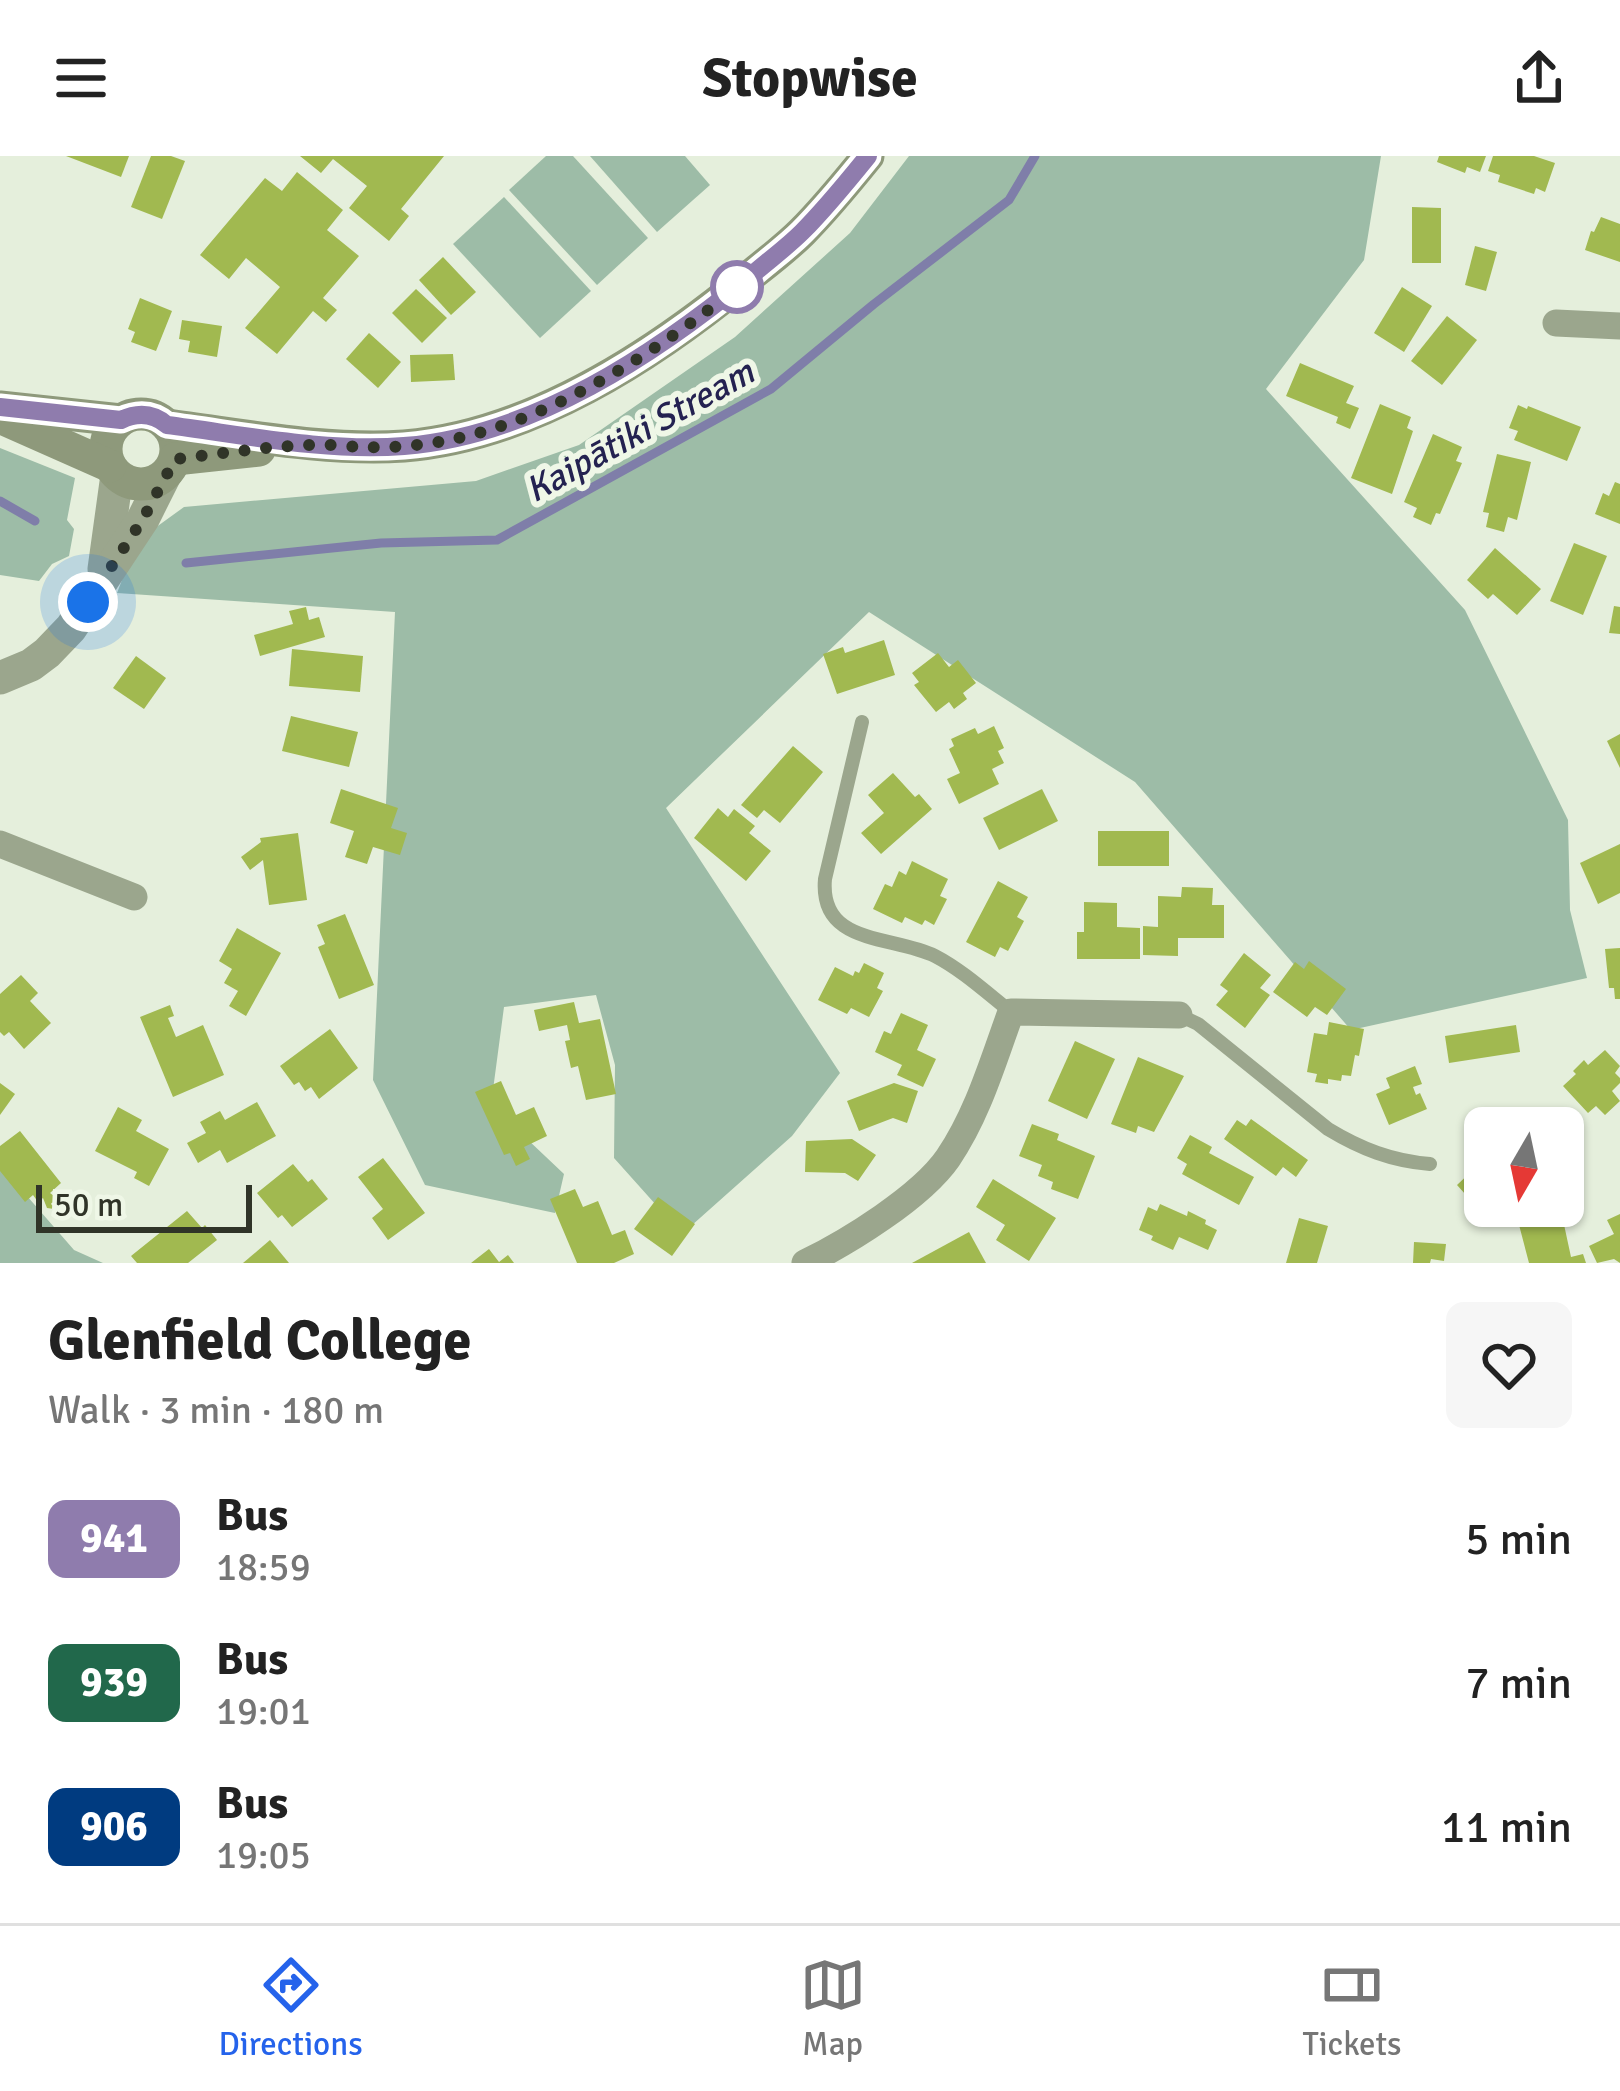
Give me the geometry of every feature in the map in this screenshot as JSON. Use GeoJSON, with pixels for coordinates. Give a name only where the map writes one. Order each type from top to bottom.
{"type":"FeatureCollection","features":[{"type":"Feature","properties":{"kind":"main road"},"geometry":{"type":"LineString","coordinates":[[167,425],[369,448],[452,439],[537,413],[608,376],[708,310],[800,235],[868,156]]}},
{"type":"Feature","properties":{"kind":"main road"},"geometry":{"type":"LineString","coordinates":[[0,407],[121,420],[140,414],[160,419],[177,447],[170,467]]}},
{"type":"Feature","properties":{"kind":"main road"},"geometry":{"type":"LineString","coordinates":[[0,417],[136,484],[146,484],[170,467],[315,444]]}},
{"type":"Feature","properties":{"kind":"main road"},"geometry":{"type":"LineString","coordinates":[[114,471],[106,446],[121,420]]}},
{"type":"Feature","properties":{"kind":"street"},"geometry":{"type":"LineString","coordinates":[[1556,323],[1620,326]]}},
{"type":"Feature","properties":{"kind":"street"},"geometry":{"type":"LineString","coordinates":[[0,678],[31,665],[60,640],[143,519],[170,467]]}},
{"type":"Feature","properties":{"kind":"street"},"geometry":{"type":"LineString","coordinates":[[103,577],[114,471]]}},
{"type":"Feature","properties":{"kind":"street"},"geometry":{"type":"LineString","coordinates":[[0,844],[134,897]]}},
{"type":"Feature","properties":{"kind":"street"},"geometry":{"type":"LineString","coordinates":[[805,1263],[846,1240],[935,1175],[973,1114],[1011,1012],[1179,1015]]}},
{"type":"Feature","properties":{"kind":"lane"},"geometry":{"type":"LineString","coordinates":[[862,722],[825,879],[830,912],[847,929],[938,958],[1011,1012]]}},
{"type":"Feature","properties":{"kind":"lane"},"geometry":{"type":"LineString","coordinates":[[1179,1015],[1226,1045],[1328,1129],[1369,1151],[1430,1164]]}},
{"type":"Feature","properties":{"kind":"green space"},"geometry":{"type":"Polygon","coordinates":[[[546,156],[573,156],[648,238],[597,285],[509,190],[546,156]]]}},
{"type":"Feature","properties":{"kind":"green space"},"geometry":{"type":"Polygon","coordinates":[[[590,156],[685,156],[710,185],[657,232],[590,156]]]}},
{"type":"Feature","properties":{"kind":"green space"},"geometry":{"type":"Polygon","coordinates":[[[909,156],[1381,156],[1364,260],[1266,389],[1465,610],[1568,820],[1570,910],[1587,978],[1351,1030],[1135,782],[869,612],[666,808],[840,1073],[792,1136],[682,1234],[614,1158],[615,1065],[596,995],[504,1007],[491,1105],[564,1174],[555,1213],[425,1185],[373,1080],[395,612],[117,593],[137,541],[184,507],[476,481],[579,445],[735,337],[850,233],[909,156]]]}},
{"type":"Feature","properties":{"kind":"green space"},"geometry":{"type":"Polygon","coordinates":[[[504,197],[591,291],[540,338],[453,244],[504,197]]]}},
{"type":"Feature","properties":{"kind":"green space"},"geometry":{"type":"Polygon","coordinates":[[[0,448],[75,478],[67,520],[74,529],[69,556],[52,564],[39,581],[0,575],[0,448]]]}},
{"type":"Feature","properties":{"kind":"green space"},"geometry":{"type":"Polygon","coordinates":[[[0,1165],[74,1250],[103,1263],[0,1263],[0,1165]]]}},
{"type":"Feature","properties":{"kind":"building"},"geometry":{"type":"Polygon","coordinates":[[[66,156],[129,156],[121,177],[66,156]]]}},
{"type":"Feature","properties":{"kind":"building"},"geometry":{"type":"Polygon","coordinates":[[[151,156],[185,161],[162,219],[131,207],[151,156]]]}},
{"type":"Feature","properties":{"kind":"building"},"geometry":{"type":"Polygon","coordinates":[[[300,156],[444,156],[401,209],[409,216],[389,241],[349,208],[367,186],[333,159],[321,173],[300,156]]]}},
{"type":"Feature","properties":{"kind":"building"},"geometry":{"type":"Polygon","coordinates":[[[1439,156],[1486,156],[1480,172],[1467,167],[1465,173],[1437,162],[1439,156]]]}},
{"type":"Feature","properties":{"kind":"building"},"geometry":{"type":"Polygon","coordinates":[[[1493,156],[1534,156],[1555,163],[1545,192],[1536,188],[1534,194],[1498,182],[1500,175],[1488,171],[1493,156]]]}},
{"type":"Feature","properties":{"kind":"building"},"geometry":{"type":"Polygon","coordinates":[[[297,172],[343,210],[327,230],[359,256],[323,298],[337,310],[326,322],[313,311],[277,354],[245,328],[280,287],[246,258],[229,279],[200,255],[265,178],[282,191],[297,172]]]}},
{"type":"Feature","properties":{"kind":"building"},"geometry":{"type":"Polygon","coordinates":[[[1412,207],[1441,208],[1441,263],[1412,263],[1412,207]]]}},
{"type":"Feature","properties":{"kind":"building"},"geometry":{"type":"Polygon","coordinates":[[[1601,217],[1620,224],[1620,262],[1585,250],[1601,217]]]}},
{"type":"Feature","properties":{"kind":"building"},"geometry":{"type":"Polygon","coordinates":[[[1475,246],[1497,252],[1486,291],[1465,285],[1475,246]]]}},
{"type":"Feature","properties":{"kind":"building"},"geometry":{"type":"Polygon","coordinates":[[[443,257],[476,292],[451,315],[419,280],[443,257]]]}},
{"type":"Feature","properties":{"kind":"building"},"geometry":{"type":"Polygon","coordinates":[[[1402,287],[1432,306],[1404,352],[1374,333],[1402,287]]]}},
{"type":"Feature","properties":{"kind":"building"},"geometry":{"type":"Polygon","coordinates":[[[416,289],[447,318],[422,343],[392,313],[416,289]]]}},
{"type":"Feature","properties":{"kind":"building"},"geometry":{"type":"Polygon","coordinates":[[[140,298],[172,311],[156,351],[131,342],[135,332],[128,329],[140,298]]]}},
{"type":"Feature","properties":{"kind":"building"},"geometry":{"type":"Polygon","coordinates":[[[1447,316],[1477,340],[1442,385],[1411,361],[1447,316]]]}},
{"type":"Feature","properties":{"kind":"building"},"geometry":{"type":"Polygon","coordinates":[[[182,320],[222,326],[217,357],[188,352],[190,341],[179,339],[182,320]]]}},
{"type":"Feature","properties":{"kind":"building"},"geometry":{"type":"Polygon","coordinates":[[[369,333],[401,362],[378,388],[346,359],[369,333]]]}},
{"type":"Feature","properties":{"kind":"building"},"geometry":{"type":"Polygon","coordinates":[[[453,354],[455,380],[411,382],[410,355],[453,354]]]}},
{"type":"Feature","properties":{"kind":"building"},"geometry":{"type":"Polygon","coordinates":[[[1300,363],[1354,386],[1346,403],[1359,408],[1350,429],[1336,423],[1338,417],[1286,396],[1300,363]]]}},
{"type":"Feature","properties":{"kind":"building"},"geometry":{"type":"Polygon","coordinates":[[[1380,404],[1411,417],[1407,428],[1413,431],[1392,494],[1351,478],[1380,404]]]}},
{"type":"Feature","properties":{"kind":"building"},"geometry":{"type":"Polygon","coordinates":[[[1518,405],[1581,427],[1567,461],[1514,440],[1518,431],[1509,428],[1518,405]]]}},
{"type":"Feature","properties":{"kind":"building"},"geometry":{"type":"Polygon","coordinates":[[[1433,434],[1462,447],[1456,461],[1462,463],[1431,525],[1413,517],[1417,508],[1404,502],[1433,434]]]}},
{"type":"Feature","properties":{"kind":"building"},"geometry":{"type":"Polygon","coordinates":[[[1497,454],[1531,462],[1517,520],[1508,517],[1504,532],[1486,527],[1489,513],[1483,512],[1497,454]]]}},
{"type":"Feature","properties":{"kind":"building"},"geometry":{"type":"Polygon","coordinates":[[[1615,482],[1620,484],[1620,524],[1595,514],[1603,493],[1609,496],[1615,482]]]}},
{"type":"Feature","properties":{"kind":"building"},"geometry":{"type":"Polygon","coordinates":[[[1574,543],[1607,556],[1583,615],[1550,601],[1574,543]]]}},
{"type":"Feature","properties":{"kind":"building"},"geometry":{"type":"Polygon","coordinates":[[[1495,548],[1541,589],[1517,615],[1467,580],[1495,548]]]}},
{"type":"Feature","properties":{"kind":"building"},"geometry":{"type":"Polygon","coordinates":[[[1614,606],[1620,607],[1620,634],[1609,633],[1614,606]]]}},
{"type":"Feature","properties":{"kind":"building"},"geometry":{"type":"Polygon","coordinates":[[[306,607],[309,620],[319,617],[325,637],[260,656],[254,635],[293,624],[289,611],[306,607]]]}},
{"type":"Feature","properties":{"kind":"building"},"geometry":{"type":"Polygon","coordinates":[[[884,640],[895,675],[837,694],[823,654],[843,647],[845,653],[884,640]]]}},
{"type":"Feature","properties":{"kind":"building"},"geometry":{"type":"Polygon","coordinates":[[[292,649],[363,656],[360,692],[289,686],[292,649]]]}},
{"type":"Feature","properties":{"kind":"building"},"geometry":{"type":"Polygon","coordinates":[[[938,653],[949,667],[958,660],[976,683],[954,709],[949,702],[936,712],[914,685],[919,682],[912,673],[938,653]]]}},
{"type":"Feature","properties":{"kind":"building"},"geometry":{"type":"Polygon","coordinates":[[[136,656],[166,678],[144,709],[113,688],[136,656]]]}},
{"type":"Feature","properties":{"kind":"building"},"geometry":{"type":"Polygon","coordinates":[[[291,716],[358,732],[349,767],[282,751],[291,716]]]}},
{"type":"Feature","properties":{"kind":"building"},"geometry":{"type":"Polygon","coordinates":[[[994,726],[1004,748],[998,751],[1004,763],[992,769],[999,784],[959,804],[947,779],[960,773],[949,749],[954,746],[951,739],[994,726]]]}},
{"type":"Feature","properties":{"kind":"building"},"geometry":{"type":"Polygon","coordinates":[[[1620,734],[1620,768],[1607,741],[1620,734]]]}},
{"type":"Feature","properties":{"kind":"building"},"geometry":{"type":"Polygon","coordinates":[[[793,746],[823,772],[780,823],[764,810],[757,818],[741,805],[793,746]]]}},
{"type":"Feature","properties":{"kind":"building"},"geometry":{"type":"Polygon","coordinates":[[[893,773],[932,809],[881,854],[861,833],[884,813],[868,795],[893,773]]]}},
{"type":"Feature","properties":{"kind":"building"},"geometry":{"type":"Polygon","coordinates":[[[341,789],[398,808],[391,828],[407,833],[400,855],[373,847],[367,864],[345,857],[354,831],[330,823],[341,789]]]}},
{"type":"Feature","properties":{"kind":"building"},"geometry":{"type":"Polygon","coordinates":[[[1042,789],[1058,821],[999,850],[983,818],[1042,789]]]}},
{"type":"Feature","properties":{"kind":"building"},"geometry":{"type":"Polygon","coordinates":[[[718,808],[728,817],[734,809],[755,826],[749,833],[771,851],[746,881],[694,838],[718,808]]]}},
{"type":"Feature","properties":{"kind":"building"},"geometry":{"type":"Polygon","coordinates":[[[1098,831],[1169,831],[1169,866],[1098,866],[1098,831]]]}},
{"type":"Feature","properties":{"kind":"building"},"geometry":{"type":"Polygon","coordinates":[[[298,833],[307,900],[269,905],[263,860],[250,870],[241,857],[260,838],[298,833]]]}},
{"type":"Feature","properties":{"kind":"building"},"geometry":{"type":"Polygon","coordinates":[[[1620,844],[1620,893],[1598,904],[1580,863],[1620,844]]]}},
{"type":"Feature","properties":{"kind":"building"},"geometry":{"type":"Polygon","coordinates":[[[912,861],[948,879],[940,896],[947,899],[934,925],[905,917],[902,923],[873,909],[885,884],[892,887],[899,871],[906,875],[912,861]]]}},
{"type":"Feature","properties":{"kind":"building"},"geometry":{"type":"Polygon","coordinates":[[[998,881],[1028,897],[1017,917],[1024,921],[1008,951],[1000,947],[995,957],[966,942],[998,881]]]}},
{"type":"Feature","properties":{"kind":"building"},"geometry":{"type":"Polygon","coordinates":[[[1182,887],[1213,888],[1212,905],[1224,905],[1224,938],[1178,938],[1178,956],[1143,955],[1143,926],[1158,927],[1158,896],[1181,897],[1182,887]]]}},
{"type":"Feature","properties":{"kind":"building"},"geometry":{"type":"Polygon","coordinates":[[[1084,902],[1117,903],[1117,927],[1140,928],[1140,959],[1077,959],[1077,932],[1084,932],[1084,902]]]}},
{"type":"Feature","properties":{"kind":"building"},"geometry":{"type":"Polygon","coordinates":[[[345,914],[374,985],[339,999],[318,947],[325,944],[317,925],[345,914]]]}},
{"type":"Feature","properties":{"kind":"building"},"geometry":{"type":"Polygon","coordinates":[[[237,928],[281,953],[246,1016],[229,1006],[238,991],[224,983],[232,969],[219,961],[237,928]]]}},
{"type":"Feature","properties":{"kind":"building"},"geometry":{"type":"Polygon","coordinates":[[[1620,948],[1620,999],[1615,999],[1614,988],[1609,988],[1605,949],[1620,948]]]}},
{"type":"Feature","properties":{"kind":"building"},"geometry":{"type":"Polygon","coordinates":[[[1244,953],[1271,975],[1260,988],[1270,995],[1245,1028],[1216,1005],[1228,991],[1220,985],[1244,953]]]}},
{"type":"Feature","properties":{"kind":"building"},"geometry":{"type":"Polygon","coordinates":[[[1309,961],[1346,989],[1327,1015],[1315,1007],[1307,1017],[1273,992],[1295,962],[1304,969],[1309,961]]]}},
{"type":"Feature","properties":{"kind":"building"},"geometry":{"type":"Polygon","coordinates":[[[864,963],[884,973],[877,988],[883,991],[869,1017],[851,1008],[847,1014],[818,1000],[835,967],[853,976],[864,963]]]}},
{"type":"Feature","properties":{"kind":"building"},"geometry":{"type":"Polygon","coordinates":[[[21,975],[38,993],[30,1001],[51,1023],[24,1049],[9,1032],[4,1036],[0,1032],[0,994],[21,975]]]}},
{"type":"Feature","properties":{"kind":"building"},"geometry":{"type":"Polygon","coordinates":[[[574,1002],[579,1023],[600,1019],[616,1094],[586,1100],[578,1066],[571,1068],[567,1025],[539,1031],[534,1010],[574,1002]]]}},
{"type":"Feature","properties":{"kind":"building"},"geometry":{"type":"Polygon","coordinates":[[[170,1005],[174,1016],[168,1018],[176,1037],[203,1025],[224,1075],[173,1097],[140,1017],[170,1005]]]}},
{"type":"Feature","properties":{"kind":"building"},"geometry":{"type":"Polygon","coordinates":[[[901,1013],[928,1025],[917,1050],[936,1059],[923,1087],[897,1075],[902,1065],[875,1052],[884,1031],[891,1034],[901,1013]]]}},
{"type":"Feature","properties":{"kind":"building"},"geometry":{"type":"Polygon","coordinates":[[[1329,1022],[1364,1029],[1351,1076],[1342,1075],[1341,1081],[1328,1079],[1328,1084],[1315,1082],[1317,1074],[1307,1072],[1314,1033],[1327,1035],[1329,1022]]]}},
{"type":"Feature","properties":{"kind":"building"},"geometry":{"type":"Polygon","coordinates":[[[1516,1025],[1520,1052],[1449,1063],[1445,1036],[1516,1025]]]}},
{"type":"Feature","properties":{"kind":"building"},"geometry":{"type":"Polygon","coordinates":[[[330,1029],[358,1068],[319,1099],[311,1087],[305,1091],[299,1082],[294,1085],[280,1066],[330,1029]]]}},
{"type":"Feature","properties":{"kind":"building"},"geometry":{"type":"Polygon","coordinates":[[[1075,1041],[1115,1059],[1087,1119],[1048,1101],[1075,1041]]]}},
{"type":"Feature","properties":{"kind":"building"},"geometry":{"type":"Polygon","coordinates":[[[1605,1050],[1620,1066],[1615,1073],[1620,1083],[1612,1091],[1620,1101],[1605,1115],[1596,1106],[1588,1113],[1563,1086],[1584,1060],[1588,1065],[1605,1050]]]}},
{"type":"Feature","properties":{"kind":"building"},"geometry":{"type":"Polygon","coordinates":[[[1138,1057],[1184,1076],[1154,1132],[1138,1126],[1136,1133],[1111,1124],[1138,1057]]]}},
{"type":"Feature","properties":{"kind":"building"},"geometry":{"type":"Polygon","coordinates":[[[1415,1066],[1422,1084],[1413,1087],[1427,1109],[1389,1125],[1376,1094],[1390,1088],[1386,1078],[1415,1066]]]}},
{"type":"Feature","properties":{"kind":"building"},"geometry":{"type":"Polygon","coordinates":[[[501,1081],[516,1115],[534,1107],[547,1136],[524,1147],[530,1159],[516,1166],[510,1153],[504,1155],[475,1092],[501,1081]]]}},
{"type":"Feature","properties":{"kind":"building"},"geometry":{"type":"Polygon","coordinates":[[[0,1083],[15,1094],[0,1115],[0,1083]]]}},
{"type":"Feature","properties":{"kind":"building"},"geometry":{"type":"Polygon","coordinates":[[[894,1083],[918,1091],[907,1123],[893,1118],[859,1131],[847,1101],[894,1083]]]}},
{"type":"Feature","properties":{"kind":"building"},"geometry":{"type":"Polygon","coordinates":[[[257,1102],[276,1136],[227,1163],[220,1150],[198,1163],[187,1143],[206,1133],[200,1122],[220,1111],[225,1120],[257,1102]]]}},
{"type":"Feature","properties":{"kind":"building"},"geometry":{"type":"Polygon","coordinates":[[[118,1107],[142,1120],[136,1131],[169,1149],[149,1186],[134,1178],[137,1172],[95,1151],[118,1107]]]}},
{"type":"Feature","properties":{"kind":"building"},"geometry":{"type":"Polygon","coordinates":[[[1251,1119],[1308,1160],[1296,1177],[1283,1167],[1276,1176],[1224,1139],[1237,1120],[1246,1126],[1251,1119]]]}},
{"type":"Feature","properties":{"kind":"building"},"geometry":{"type":"Polygon","coordinates":[[[1032,1124],[1095,1156],[1078,1199],[1051,1189],[1053,1182],[1038,1176],[1042,1165],[1019,1156],[1032,1124]]]}},
{"type":"Feature","properties":{"kind":"building"},"geometry":{"type":"Polygon","coordinates":[[[20,1131],[61,1183],[50,1193],[58,1199],[54,1209],[33,1195],[25,1202],[0,1171],[0,1146],[20,1131]]]}},
{"type":"Feature","properties":{"kind":"building"},"geometry":{"type":"Polygon","coordinates":[[[1190,1135],[1212,1147],[1209,1153],[1254,1177],[1239,1205],[1182,1174],[1187,1164],[1177,1158],[1190,1135]]]}},
{"type":"Feature","properties":{"kind":"building"},"geometry":{"type":"Polygon","coordinates":[[[852,1139],[876,1155],[858,1181],[845,1173],[805,1172],[806,1141],[852,1139]]]}},
{"type":"Feature","properties":{"kind":"building"},"geometry":{"type":"Polygon","coordinates":[[[383,1158],[425,1213],[388,1240],[372,1218],[383,1209],[358,1177],[383,1158]]]}},
{"type":"Feature","properties":{"kind":"building"},"geometry":{"type":"Polygon","coordinates":[[[293,1164],[328,1199],[292,1227],[257,1193],[293,1164]]]}},
{"type":"Feature","properties":{"kind":"building"},"geometry":{"type":"Polygon","coordinates":[[[993,1179],[1056,1218],[1029,1261],[996,1240],[1005,1225],[976,1207],[993,1179]]]}},
{"type":"Feature","properties":{"kind":"building"},"geometry":{"type":"Polygon","coordinates":[[[575,1189],[583,1207],[598,1201],[612,1235],[625,1230],[634,1254],[614,1263],[577,1263],[550,1199],[575,1189]]]}},
{"type":"Feature","properties":{"kind":"building"},"geometry":{"type":"Polygon","coordinates":[[[658,1197],[695,1224],[672,1256],[634,1229],[658,1197]]]}},
{"type":"Feature","properties":{"kind":"building"},"geometry":{"type":"Polygon","coordinates":[[[1160,1204],[1187,1216],[1188,1211],[1217,1230],[1208,1250],[1179,1237],[1173,1250],[1139,1230],[1148,1207],[1157,1211],[1160,1204]]]}},
{"type":"Feature","properties":{"kind":"building"},"geometry":{"type":"Polygon","coordinates":[[[187,1211],[217,1240],[188,1263],[137,1263],[131,1256],[187,1211]]]}},
{"type":"Feature","properties":{"kind":"building"},"geometry":{"type":"Polygon","coordinates":[[[1620,1214],[1620,1263],[1614,1259],[1597,1263],[1589,1246],[1614,1234],[1607,1220],[1620,1214]]]}},
{"type":"Feature","properties":{"kind":"building"},"geometry":{"type":"Polygon","coordinates":[[[1299,1218],[1328,1226],[1317,1263],[1286,1263],[1299,1218]]]}},
{"type":"Feature","properties":{"kind":"building"},"geometry":{"type":"Polygon","coordinates":[[[1520,1227],[1565,1227],[1571,1257],[1583,1254],[1586,1263],[1529,1263],[1520,1227]]]}},
{"type":"Feature","properties":{"kind":"building"},"geometry":{"type":"Polygon","coordinates":[[[969,1232],[986,1263],[912,1263],[969,1232]]]}},
{"type":"Feature","properties":{"kind":"building"},"geometry":{"type":"Polygon","coordinates":[[[270,1240],[289,1263],[243,1263],[270,1240]]]}},
{"type":"Feature","properties":{"kind":"building"},"geometry":{"type":"Polygon","coordinates":[[[1414,1242],[1446,1244],[1444,1261],[1413,1263],[1414,1242]]]}},
{"type":"Feature","properties":{"kind":"building"},"geometry":{"type":"Polygon","coordinates":[[[489,1249],[499,1262],[508,1255],[514,1263],[471,1263],[489,1249]]]}},
{"type":"Feature","properties":{"kind":"waterway","name":"Kaipātiki Stream"},"geometry":{"type":"LineString","coordinates":[[186,563],[381,543],[497,540],[771,389],[1009,200],[1035,156]]}},
{"type":"Feature","properties":{"kind":"waterway","name":"Kaipātiki Stream"},"geometry":{"type":"LineString","coordinates":[[0,501],[35,521]]}},
{"type":"Feature","properties":{"kind":"bus line","name":"941"},"geometry":{"type":"LineString","coordinates":[[0,407],[121,420],[150,415],[167,425],[369,448],[452,439],[492,428],[537,413],[608,376],[708,310],[800,235],[868,156]]}},
{"type":"Feature","properties":{"kind":"route"},"geometry":{"type":"LineString","coordinates":[[88,602],[143,519],[175,459],[315,444],[410,445],[492,428],[537,413],[608,376],[737,287]]}}]}
